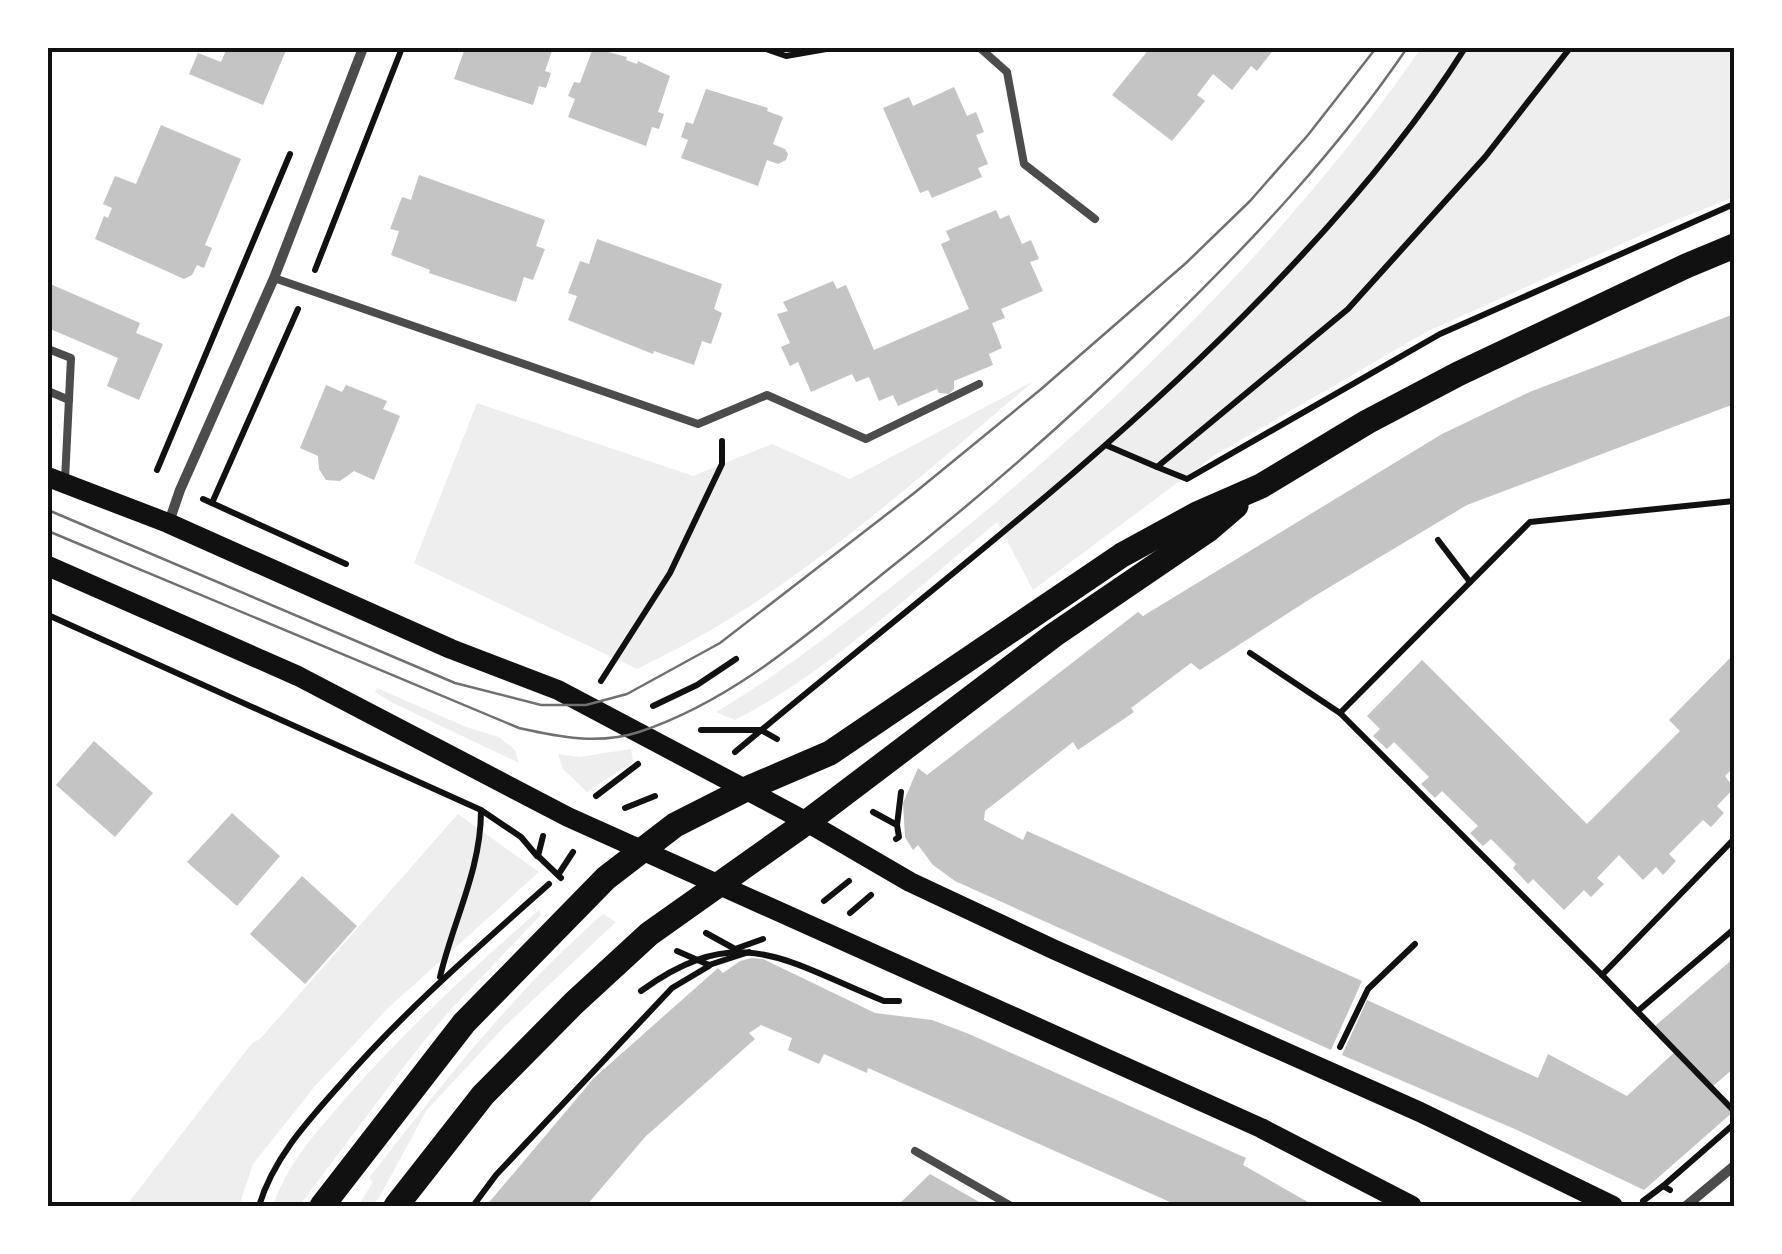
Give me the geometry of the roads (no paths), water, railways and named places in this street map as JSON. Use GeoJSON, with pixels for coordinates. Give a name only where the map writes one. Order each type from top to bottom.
{"type":"FeatureCollection","features":[{"type":"Feature","properties":{"kind":"main road"},"geometry":{"type":"LineString","coordinates":[[322,1206],[464,1023],[597,886],[675,825],[830,753],[1122,556],[1197,514],[1261,486],[1367,422],[1458,374],[1734,246]]}},
{"type":"Feature","properties":{"kind":"main road"},"geometry":{"type":"LineString","coordinates":[[56,481],[168,523],[451,648],[558,690],[807,822],[910,882],[1420,1112],[1613,1206]]}},
{"type":"Feature","properties":{"kind":"main road"},"geometry":{"type":"LineString","coordinates":[[396,1206],[453,1130],[522,1052],[648,934],[807,822],[1054,636],[1208,530],[1261,486]]}},
{"type":"Feature","properties":{"kind":"main road"},"geometry":{"type":"LineString","coordinates":[[48,566],[298,676],[549,808],[1260,1128],[1412,1206]]}},
{"type":"Feature","properties":{"kind":"street"},"geometry":{"type":"LineString","coordinates":[[168,523],[274,278],[363,48]]}},
{"type":"Feature","properties":{"kind":"street"},"geometry":{"type":"LineString","coordinates":[[1686,1206],[1734,1166]]}},
{"type":"Feature","properties":{"kind":"street"},"geometry":{"type":"LineString","coordinates":[[338,1206],[340,1180]]}},
{"type":"Feature","properties":{"kind":"lane"},"geometry":{"type":"LineString","coordinates":[[980,48],[1007,72],[1024,164],[1095,219]]}},
{"type":"Feature","properties":{"kind":"lane"},"geometry":{"type":"LineString","coordinates":[[274,278],[698,424],[766,394],[866,439],[979,384]]}},
{"type":"Feature","properties":{"kind":"lane"},"geometry":{"type":"LineString","coordinates":[[48,349],[70,358],[69,400],[56,481]]}},
{"type":"Feature","properties":{"kind":"lane"},"geometry":{"type":"LineString","coordinates":[[48,392],[69,400]]}},
{"type":"Feature","properties":{"kind":"lane"},"geometry":{"type":"LineString","coordinates":[[914,1151],[1011,1206]]}},
{"type":"Feature","properties":{"kind":"tram line"},"geometry":{"type":"LineString","coordinates":[[48,510],[455,683],[541,705],[586,705],[627,694],[720,643],[1040,390],[1186,263],[1250,201],[1376,48]]}},
{"type":"Feature","properties":{"kind":"tram line"},"geometry":{"type":"LineString","coordinates":[[48,531],[519,728],[594,739],[639,732],[706,702],[769,663],[1028,453],[1164,327],[1261,228],[1352,123],[1407,48]]}}]}
